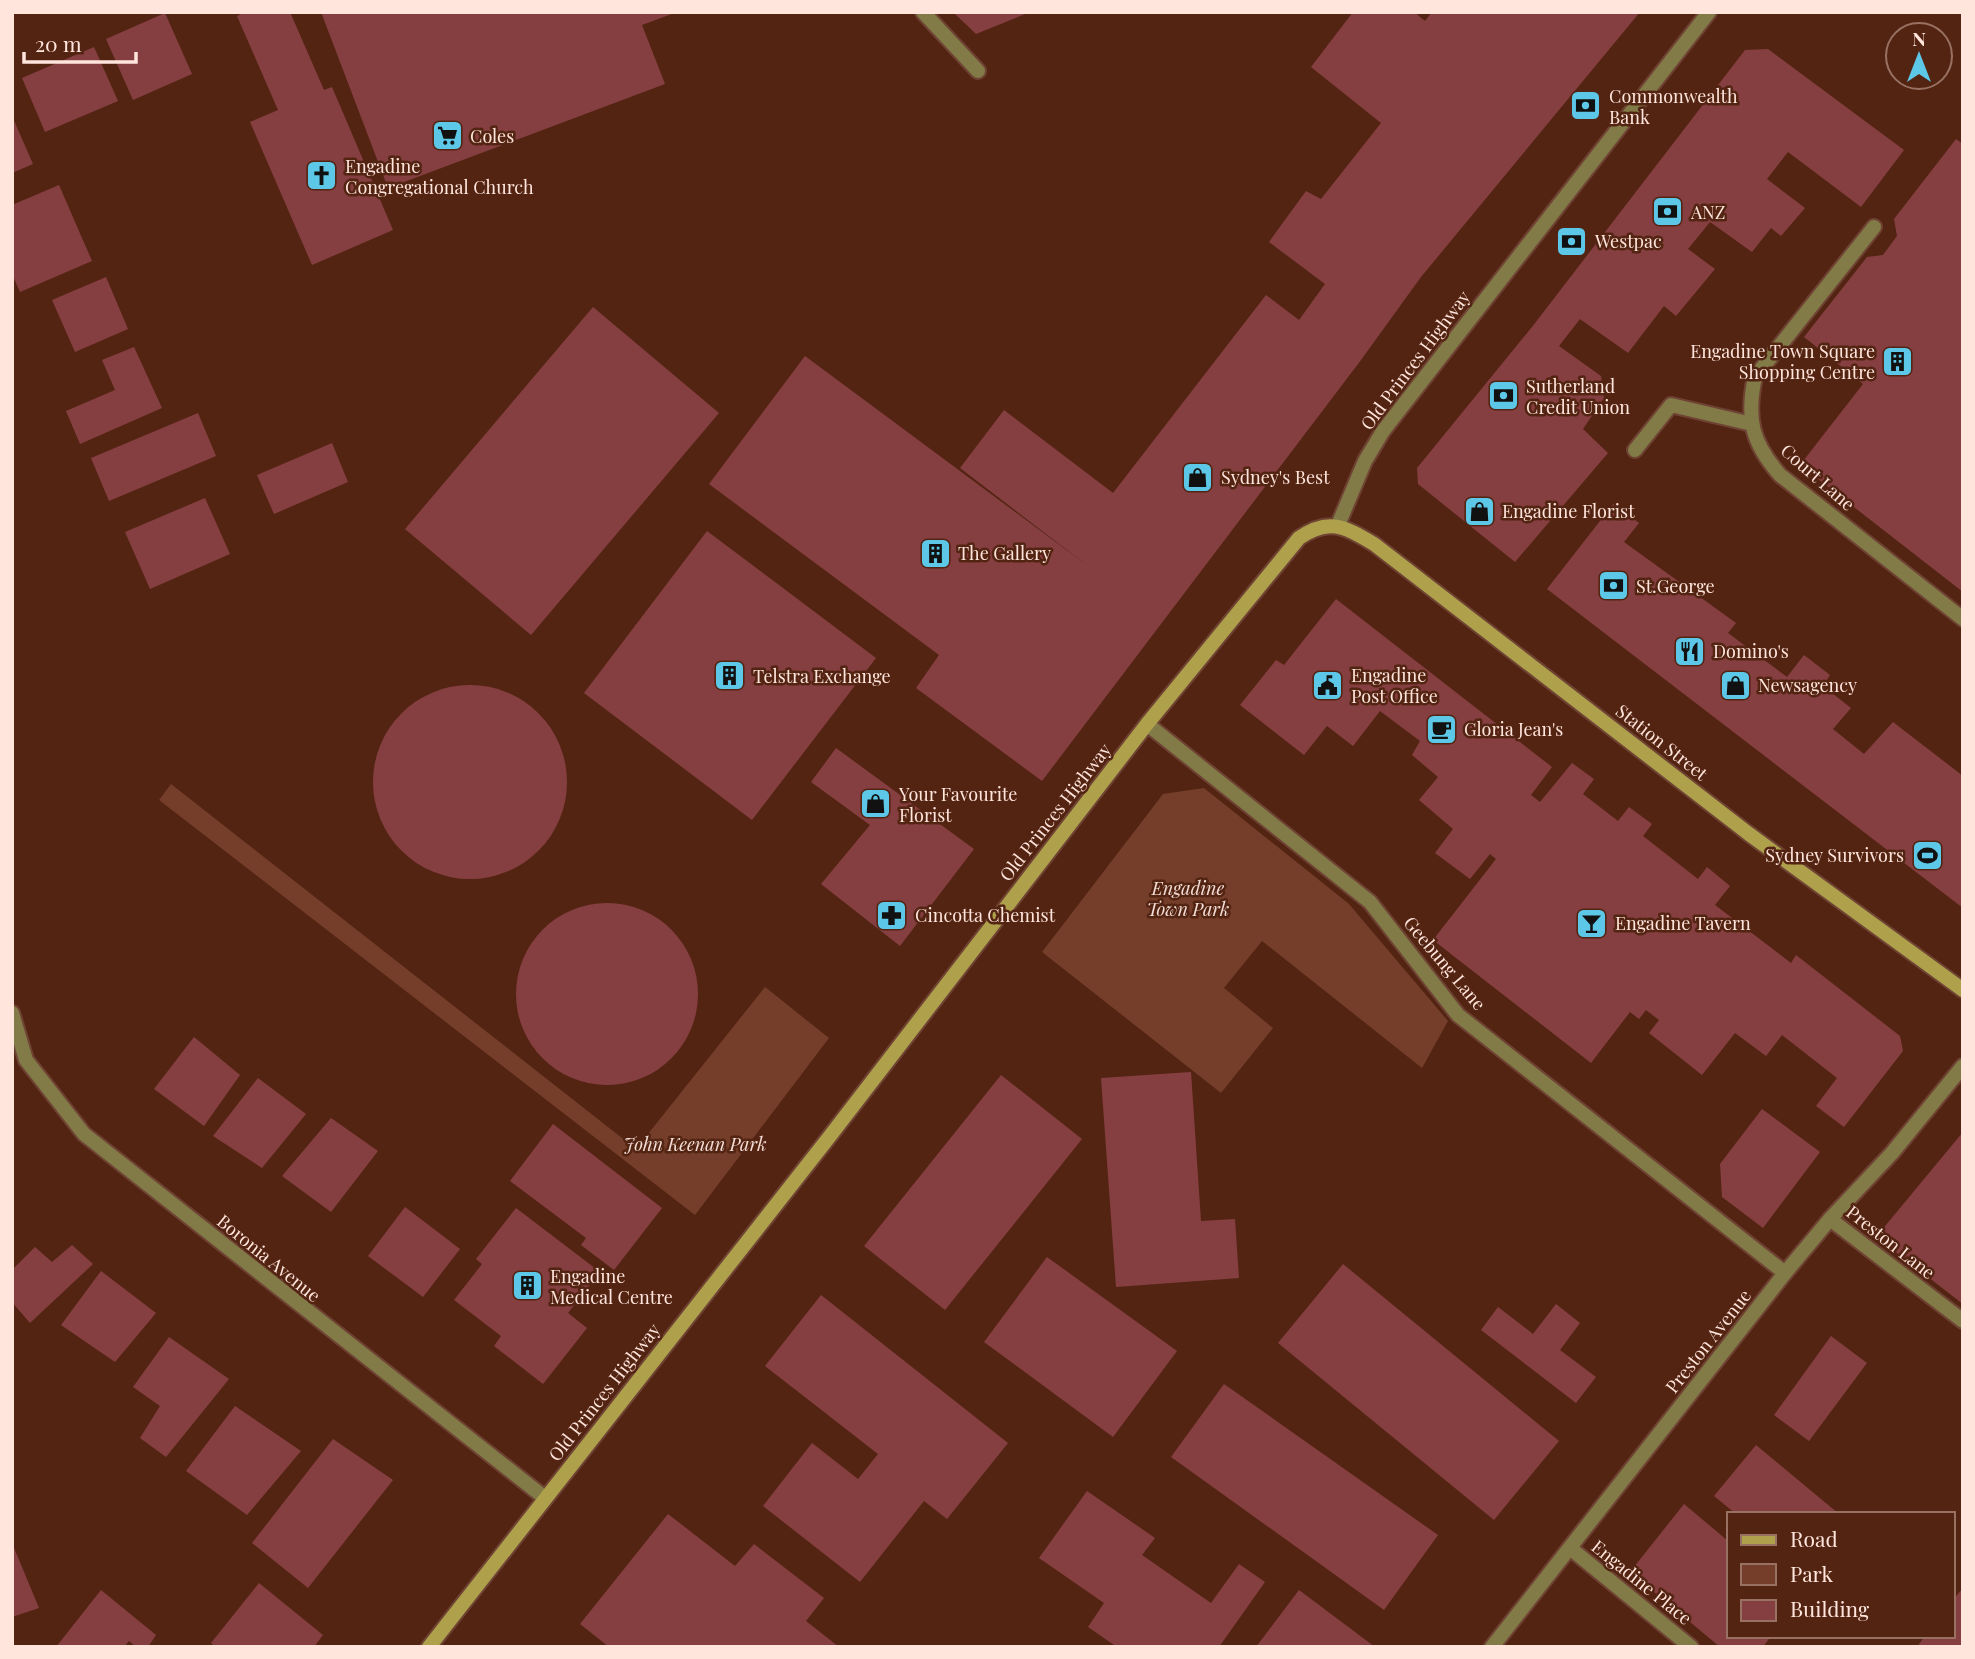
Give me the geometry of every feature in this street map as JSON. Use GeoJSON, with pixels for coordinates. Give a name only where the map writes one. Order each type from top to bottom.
{"type":"FeatureCollection","features":[{"type":"Feature","properties":{"kind":"street"},"geometry":{"type":"LineString","coordinates":[[923,12],[978,71]]}},
{"type":"Feature","properties":{"kind":"street","name":"Old Princes Highway"},"geometry":{"type":"LineString","coordinates":[[429,1647],[830,1136],[1147,724],[1299,538],[1312,529],[1338,525],[1364,461],[1383,431],[1709,12]]}},
{"type":"Feature","properties":{"kind":"street","name":"Court Lane"},"geometry":{"type":"LineString","coordinates":[[1874,227],[1755,377],[1750,401],[1752,424],[1760,453],[1780,475],[1963,619]]}},
{"type":"Feature","properties":{"kind":"street"},"geometry":{"type":"LineString","coordinates":[[1635,450],[1671,405],[1752,424]]}},
{"type":"Feature","properties":{"kind":"street","name":"Station Street"},"geometry":{"type":"LineString","coordinates":[[1338,525],[1374,544],[1399,562],[1749,834],[1963,990]]}},
{"type":"Feature","properties":{"kind":"street","name":"Geebung Lane"},"geometry":{"type":"LineString","coordinates":[[1147,724],[1370,902],[1458,1015],[1785,1273]]}},
{"type":"Feature","properties":{"kind":"street","name":"Boronia Avenue"},"geometry":{"type":"LineString","coordinates":[[12,1013],[26,1060],[84,1134],[545,1498]]}},
{"type":"Feature","properties":{"kind":"street","name":"Preston Avenue"},"geometry":{"type":"LineString","coordinates":[[1492,1647],[1785,1273],[1830,1219],[1892,1153],[1963,1066]]}},
{"type":"Feature","properties":{"kind":"street","name":"Preston Lane"},"geometry":{"type":"LineString","coordinates":[[1830,1219],[1963,1321]]}},
{"type":"Feature","properties":{"kind":"street","name":"Engadine Place"},"geometry":{"type":"LineString","coordinates":[[1570,1548],[1690,1647]]}},
{"type":"Feature","properties":{"kind":"green space","name":"John Keenan Park"},"geometry":{"type":"Polygon","coordinates":[[[171,784],[636,1149],[765,987],[829,1038],[695,1215],[159,800],[171,784]]]}},
{"type":"Feature","properties":{"kind":"green space","name":"Engadine Town Park"},"geometry":{"type":"Polygon","coordinates":[[[1204,788],[1349,904],[1448,1021],[1422,1068],[1262,941],[1224,988],[1273,1028],[1221,1093],[1042,952],[1163,794],[1204,788]]]}},
{"type":"Feature","properties":{"kind":"building","name":"Engadine Congregational Church"},"geometry":{"type":"Polygon","coordinates":[[[245,12],[290,12],[324,90],[332,87],[393,230],[312,265],[250,122],[278,110],[237,16],[245,12]]]}},
{"type":"Feature","properties":{"kind":"building","name":"Coles"},"geometry":{"type":"Polygon","coordinates":[[[321,12],[677,12],[642,25],[665,84],[388,188],[321,12]]]}},
{"type":"Feature","properties":{"kind":"building"},"geometry":{"type":"Polygon","coordinates":[[[953,12],[1030,12],[976,34],[953,12]]]}},
{"type":"Feature","properties":{"kind":"building"},"geometry":{"type":"Polygon","coordinates":[[[1353,12],[1414,12],[1425,21],[1432,12],[1640,12],[1421,277],[1042,781],[916,688],[939,655],[709,484],[805,356],[1088,566],[960,468],[1004,410],[1113,493],[1266,295],[1299,320],[1325,284],[1269,242],[1306,191],[1321,199],[1381,123],[1311,67],[1353,12]]]}},
{"type":"Feature","properties":{"kind":"building"},"geometry":{"type":"Polygon","coordinates":[[[165,13],[192,74],[133,100],[106,39],[165,13]]]}},
{"type":"Feature","properties":{"kind":"building"},"geometry":{"type":"Polygon","coordinates":[[[94,47],[118,101],[45,132],[22,78],[94,47]]]}},
{"type":"Feature","properties":{"kind":"building"},"geometry":{"type":"Polygon","coordinates":[[[1768,49],[1904,150],[1861,207],[1788,152],[1767,179],[1805,208],[1781,236],[1771,228],[1752,252],[1710,222],[1688,249],[1715,269],[1676,316],[1664,306],[1628,353],[1580,319],[1559,346],[1601,376],[1604,398],[1583,429],[1608,453],[1515,562],[1418,484],[1417,468],[1532,327],[1745,50],[1768,49]]]}},
{"type":"Feature","properties":{"kind":"building"},"geometry":{"type":"Polygon","coordinates":[[[12,116],[33,164],[12,173],[12,116]]]}},
{"type":"Feature","properties":{"kind":"building","name":"Engadine Town Square Shopping Centre"},"geometry":{"type":"Polygon","coordinates":[[[1956,139],[1963,144],[1963,592],[1800,465],[1863,384],[1804,337],[1867,257],[1883,255],[1897,236],[1894,219],[1956,139]]]}},
{"type":"Feature","properties":{"kind":"building"},"geometry":{"type":"Polygon","coordinates":[[[59,185],[92,261],[20,292],[12,274],[12,205],[59,185]]]}},
{"type":"Feature","properties":{"kind":"building"},"geometry":{"type":"Polygon","coordinates":[[[106,277],[128,329],[75,352],[52,300],[106,277]]]}},
{"type":"Feature","properties":{"kind":"building"},"geometry":{"type":"Polygon","coordinates":[[[593,307],[719,413],[531,635],[405,529],[593,307]]]}},
{"type":"Feature","properties":{"kind":"building"},"geometry":{"type":"Polygon","coordinates":[[[134,347],[162,408],[80,444],[66,411],[115,390],[102,360],[134,347]]]}},
{"type":"Feature","properties":{"kind":"building"},"geometry":{"type":"Polygon","coordinates":[[[198,413],[216,456],[109,501],[91,458],[198,413]]]}},
{"type":"Feature","properties":{"kind":"building"},"geometry":{"type":"Polygon","coordinates":[[[332,443],[348,482],[274,514],[257,475],[332,443]]]}},
{"type":"Feature","properties":{"kind":"building"},"geometry":{"type":"Polygon","coordinates":[[[205,498],[230,554],[150,589],[125,532],[205,498]]]}},
{"type":"Feature","properties":{"kind":"building"},"geometry":{"type":"Polygon","coordinates":[[[1614,503],[1639,523],[1624,542],[1736,623],[1728,633],[1787,677],[1804,655],[1830,675],[1823,686],[1851,708],[1833,729],[1864,754],[1893,722],[1963,776],[1963,908],[1547,589],[1614,503]]]}},
{"type":"Feature","properties":{"kind":"building","name":"Telstra Exchange"},"geometry":{"type":"Polygon","coordinates":[[[707,531],[876,658],[752,820],[584,693],[707,531]]]}},
{"type":"Feature","properties":{"kind":"building"},"geometry":{"type":"Polygon","coordinates":[[[1336,599],[1552,767],[1531,795],[1540,802],[1572,763],[1594,779],[1583,794],[1618,821],[1629,807],[1652,824],[1643,836],[1698,879],[1707,867],[1730,886],[1715,905],[1791,963],[1796,955],[1900,1036],[1903,1051],[1844,1127],[1816,1106],[1837,1078],[1782,1035],[1766,1056],[1735,1033],[1702,1075],[1649,1033],[1659,1020],[1646,1010],[1639,1019],[1630,1012],[1591,1063],[1433,940],[1496,859],[1490,854],[1470,879],[1435,853],[1453,829],[1419,800],[1438,777],[1412,755],[1420,741],[1380,711],[1353,746],[1327,726],[1304,755],[1240,705],[1276,660],[1284,665],[1336,599]]]}},
{"type":"Feature","properties":{"kind":"building"},"geometry":{"type":"Polygon","coordinates":[[[470,685],[507,692],[539,713],[560,745],[567,782],[560,819],[539,851],[507,872],[470,879],[433,872],[401,851],[380,819],[373,782],[380,745],[401,713],[433,692],[470,685]]]}},
{"type":"Feature","properties":{"kind":"building"},"geometry":{"type":"Polygon","coordinates":[[[836,748],[974,849],[900,946],[821,884],[870,825],[811,782],[836,748]]]}},
{"type":"Feature","properties":{"kind":"building"},"geometry":{"type":"Polygon","coordinates":[[[607,903],[642,910],[671,930],[691,959],[698,994],[691,1029],[671,1058],[642,1078],[607,1085],[572,1078],[543,1058],[523,1029],[516,994],[523,959],[543,930],[572,910],[607,903]]]}},
{"type":"Feature","properties":{"kind":"building"},"geometry":{"type":"Polygon","coordinates":[[[194,1037],[240,1075],[204,1126],[154,1089],[194,1037]]]}},
{"type":"Feature","properties":{"kind":"building"},"geometry":{"type":"Polygon","coordinates":[[[1191,1072],[1201,1221],[1235,1219],[1239,1278],[1116,1287],[1101,1078],[1191,1072]]]}},
{"type":"Feature","properties":{"kind":"building"},"geometry":{"type":"Polygon","coordinates":[[[1001,1075],[1082,1139],[945,1310],[864,1246],[1001,1075]]]}},
{"type":"Feature","properties":{"kind":"building"},"geometry":{"type":"Polygon","coordinates":[[[258,1078],[306,1114],[262,1168],[213,1136],[258,1078]]]}},
{"type":"Feature","properties":{"kind":"building"},"geometry":{"type":"Polygon","coordinates":[[[1762,1109],[1820,1152],[1763,1228],[1722,1197],[1720,1164],[1762,1109]]]}},
{"type":"Feature","properties":{"kind":"building"},"geometry":{"type":"Polygon","coordinates":[[[331,1118],[378,1151],[331,1212],[282,1176],[331,1118]]]}},
{"type":"Feature","properties":{"kind":"building"},"geometry":{"type":"Polygon","coordinates":[[[553,1124],[662,1208],[614,1270],[581,1245],[586,1238],[510,1181],[553,1124]]]}},
{"type":"Feature","properties":{"kind":"building"},"geometry":{"type":"Polygon","coordinates":[[[1963,1132],[1963,1304],[1876,1237],[1963,1132]]]}},
{"type":"Feature","properties":{"kind":"building"},"geometry":{"type":"Polygon","coordinates":[[[405,1207],[460,1249],[423,1297],[368,1256],[405,1207]]]}},
{"type":"Feature","properties":{"kind":"building","name":"Engadine Medical Centre"},"geometry":{"type":"Polygon","coordinates":[[[516,1208],[600,1272],[568,1313],[587,1328],[543,1384],[494,1346],[501,1336],[454,1300],[482,1264],[476,1259],[516,1208]]]}},
{"type":"Feature","properties":{"kind":"building"},"geometry":{"type":"Polygon","coordinates":[[[72,1245],[93,1264],[30,1323],[12,1302],[12,1270],[35,1247],[52,1262],[72,1245]]]}},
{"type":"Feature","properties":{"kind":"building"},"geometry":{"type":"Polygon","coordinates":[[[1047,1257],[1177,1351],[1113,1437],[984,1342],[1047,1257]]]}},
{"type":"Feature","properties":{"kind":"building"},"geometry":{"type":"Polygon","coordinates":[[[1343,1264],[1559,1441],[1494,1520],[1278,1343],[1343,1264]]]}},
{"type":"Feature","properties":{"kind":"building"},"geometry":{"type":"Polygon","coordinates":[[[101,1271],[156,1313],[115,1362],[61,1325],[101,1271]]]}},
{"type":"Feature","properties":{"kind":"building"},"geometry":{"type":"Polygon","coordinates":[[[821,1295],[1008,1443],[947,1519],[924,1501],[860,1582],[763,1506],[812,1443],[858,1479],[878,1454],[765,1366],[821,1295]]]}},
{"type":"Feature","properties":{"kind":"building"},"geometry":{"type":"Polygon","coordinates":[[[1556,1304],[1580,1323],[1560,1350],[1596,1377],[1576,1403],[1481,1330],[1498,1307],[1533,1334],[1556,1304]]]}},
{"type":"Feature","properties":{"kind":"building"},"geometry":{"type":"Polygon","coordinates":[[[1831,1336],[1867,1363],[1809,1441],[1774,1415],[1831,1336]]]}},
{"type":"Feature","properties":{"kind":"building"},"geometry":{"type":"Polygon","coordinates":[[[169,1337],[229,1379],[166,1457],[140,1438],[160,1406],[133,1387],[169,1337]]]}},
{"type":"Feature","properties":{"kind":"building"},"geometry":{"type":"Polygon","coordinates":[[[1224,1384],[1438,1535],[1384,1610],[1171,1457],[1224,1384]]]}},
{"type":"Feature","properties":{"kind":"building"},"geometry":{"type":"Polygon","coordinates":[[[235,1406],[301,1451],[247,1515],[186,1471],[235,1406]]]}},
{"type":"Feature","properties":{"kind":"building"},"geometry":{"type":"Polygon","coordinates":[[[333,1439],[393,1480],[308,1588],[252,1543],[333,1439]]]}},
{"type":"Feature","properties":{"kind":"building"},"geometry":{"type":"Polygon","coordinates":[[[1756,1445],[1837,1512],[1734,1512],[1714,1496],[1756,1445]]]}},
{"type":"Feature","properties":{"kind":"building"},"geometry":{"type":"Polygon","coordinates":[[[1087,1491],[1155,1538],[1142,1555],[1211,1603],[1239,1564],[1265,1582],[1219,1647],[1117,1647],[1088,1627],[1104,1603],[1039,1558],[1087,1491]]]}},
{"type":"Feature","properties":{"kind":"building"},"geometry":{"type":"Polygon","coordinates":[[[1684,1504],[1727,1540],[1727,1638],[1770,1638],[1763,1647],[1720,1647],[1630,1572],[1684,1504]]]}},
{"type":"Feature","properties":{"kind":"building"},"geometry":{"type":"Polygon","coordinates":[[[668,1514],[735,1566],[754,1544],[824,1598],[806,1621],[839,1647],[609,1647],[580,1624],[668,1514]]]}},
{"type":"Feature","properties":{"kind":"building"},"geometry":{"type":"Polygon","coordinates":[[[12,1543],[39,1608],[12,1617],[12,1543]]]}},
{"type":"Feature","properties":{"kind":"building"},"geometry":{"type":"Polygon","coordinates":[[[259,1583],[323,1635],[314,1647],[215,1647],[211,1643],[259,1583]]]}},
{"type":"Feature","properties":{"kind":"building"},"geometry":{"type":"Polygon","coordinates":[[[1963,1588],[1963,1647],[1917,1647],[1924,1638],[1954,1638],[1954,1599],[1963,1588]]]}},
{"type":"Feature","properties":{"kind":"building"},"geometry":{"type":"Polygon","coordinates":[[[101,1590],[156,1635],[148,1647],[136,1647],[129,1641],[124,1647],[56,1647],[101,1590]]]}},
{"type":"Feature","properties":{"kind":"building"},"geometry":{"type":"Polygon","coordinates":[[[1299,1590],[1375,1647],[1256,1647],[1299,1590]]]}},
{"type":"Feature","properties":{"kind":"place","name":"Commonwealth Bank"},"geometry":{"type":"Point","coordinates":[1586,106]}},
{"type":"Feature","properties":{"kind":"place","name":"Coles"},"geometry":{"type":"Point","coordinates":[447,136]}},
{"type":"Feature","properties":{"kind":"place","name":"Engadine Congregational Church"},"geometry":{"type":"Point","coordinates":[322,176]}},
{"type":"Feature","properties":{"kind":"place","name":"ANZ"},"geometry":{"type":"Point","coordinates":[1668,212]}},
{"type":"Feature","properties":{"kind":"place","name":"Westpac"},"geometry":{"type":"Point","coordinates":[1572,241]}},
{"type":"Feature","properties":{"kind":"place","name":"Engadine Town Square Shopping Centre"},"geometry":{"type":"Point","coordinates":[1898,361]}},
{"type":"Feature","properties":{"kind":"place","name":"Sutherland Credit Union"},"geometry":{"type":"Point","coordinates":[1503,396]}},
{"type":"Feature","properties":{"kind":"place","name":"Sydney's Best"},"geometry":{"type":"Point","coordinates":[1198,477]}},
{"type":"Feature","properties":{"kind":"place","name":"Engadine Florist"},"geometry":{"type":"Point","coordinates":[1479,511]}},
{"type":"Feature","properties":{"kind":"place","name":"The Gallery"},"geometry":{"type":"Point","coordinates":[935,553]}},
{"type":"Feature","properties":{"kind":"place","name":"St.George"},"geometry":{"type":"Point","coordinates":[1613,586]}},
{"type":"Feature","properties":{"kind":"place","name":"Domino's"},"geometry":{"type":"Point","coordinates":[1690,651]}},
{"type":"Feature","properties":{"kind":"place","name":"Telstra Exchange"},"geometry":{"type":"Point","coordinates":[730,676]}},
{"type":"Feature","properties":{"kind":"place","name":"Engadine Post Office"},"geometry":{"type":"Point","coordinates":[1328,685]}},
{"type":"Feature","properties":{"kind":"place","name":"Newsagency"},"geometry":{"type":"Point","coordinates":[1735,685]}},
{"type":"Feature","properties":{"kind":"place","name":"Gloria Jean's"},"geometry":{"type":"Point","coordinates":[1441,729]}},
{"type":"Feature","properties":{"kind":"place","name":"Your Favourite Florist"},"geometry":{"type":"Point","coordinates":[876,804]}},
{"type":"Feature","properties":{"kind":"place","name":"Sydney Survivors"},"geometry":{"type":"Point","coordinates":[1927,855]}},
{"type":"Feature","properties":{"kind":"place","name":"Cincotta Chemist"},"geometry":{"type":"Point","coordinates":[892,915]}},
{"type":"Feature","properties":{"kind":"place","name":"Engadine Tavern"},"geometry":{"type":"Point","coordinates":[1592,923]}},
{"type":"Feature","properties":{"kind":"place","name":"Engadine Medical Centre"},"geometry":{"type":"Point","coordinates":[527,1286]}}]}
